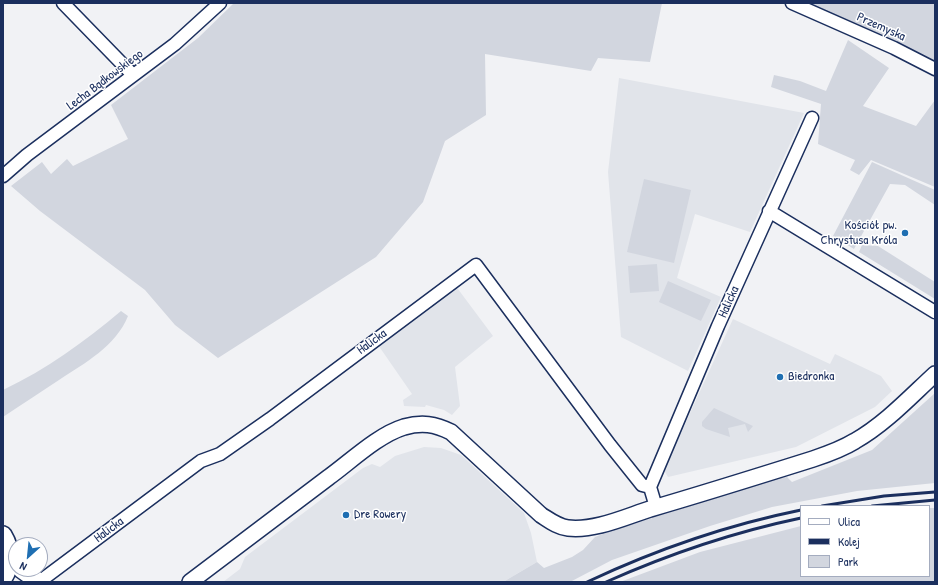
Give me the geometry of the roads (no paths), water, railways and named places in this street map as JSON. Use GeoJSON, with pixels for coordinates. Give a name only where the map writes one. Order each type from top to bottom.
{"type":"FeatureCollection","features":[{"type":"Feature","properties":{"kind":"main road"},"geometry":{"type":"LineString","coordinates":[[3,534],[8,546]]}},
{"type":"Feature","properties":{"kind":"main road"},"geometry":{"type":"LineString","coordinates":[[3,579],[10,582]]}},
{"type":"Feature","properties":{"kind":"street"},"geometry":{"type":"LineString","coordinates":[[63,3],[133,75]]}},
{"type":"Feature","properties":{"kind":"street","name":"Lecha Bądkowskiego"},"geometry":{"type":"LineString","coordinates":[[3,176],[27,155],[175,44],[220,3]]}},
{"type":"Feature","properties":{"kind":"street","name":"Przemyska"},"geometry":{"type":"LineString","coordinates":[[792,3],[894,48],[935,69]]}},
{"type":"Feature","properties":{"kind":"street","name":"Halicka"},"geometry":{"type":"LineString","coordinates":[[39,582],[201,461],[220,454],[270,419],[476,265],[610,445],[642,485],[650,487],[769,211],[812,118]]}},
{"type":"Feature","properties":{"kind":"street"},"geometry":{"type":"LineString","coordinates":[[769,211],[935,312]]}},
{"type":"Feature","properties":{"kind":"street"},"geometry":{"type":"LineString","coordinates":[[190,582],[366,449],[387,435],[402,428],[417,424],[440,426],[451,432],[541,515],[554,523],[567,528],[593,526],[813,460],[838,450],[856,441],[882,422],[935,374]]}},
{"type":"Feature","properties":{"kind":"street"},"geometry":{"type":"LineString","coordinates":[[650,487],[656,507]]}},
{"type":"Feature","properties":{"kind":"railway"},"geometry":{"type":"LineString","coordinates":[[828,505],[884,496],[935,492]]}},
{"type":"Feature","properties":{"kind":"railway"},"geometry":{"type":"LineString","coordinates":[[882,505],[935,500]]}},
{"type":"Feature","properties":{"kind":"railway"},"geometry":{"type":"LineString","coordinates":[[587,582],[665,549],[746,523],[800,510]]}},
{"type":"Feature","properties":{"kind":"railway"},"geometry":{"type":"LineString","coordinates":[[606,582],[654,562],[726,537],[800,518]]}},
{"type":"Feature","properties":{"kind":"place","name":"Kościół pw. Chrystusa Króla"},"geometry":{"type":"Point","coordinates":[905,233]}},
{"type":"Feature","properties":{"kind":"place","name":"Biedronka"},"geometry":{"type":"Point","coordinates":[780,377]}},
{"type":"Feature","properties":{"kind":"place","name":"Dre Rowery"},"geometry":{"type":"Point","coordinates":[346,515]}}]}
